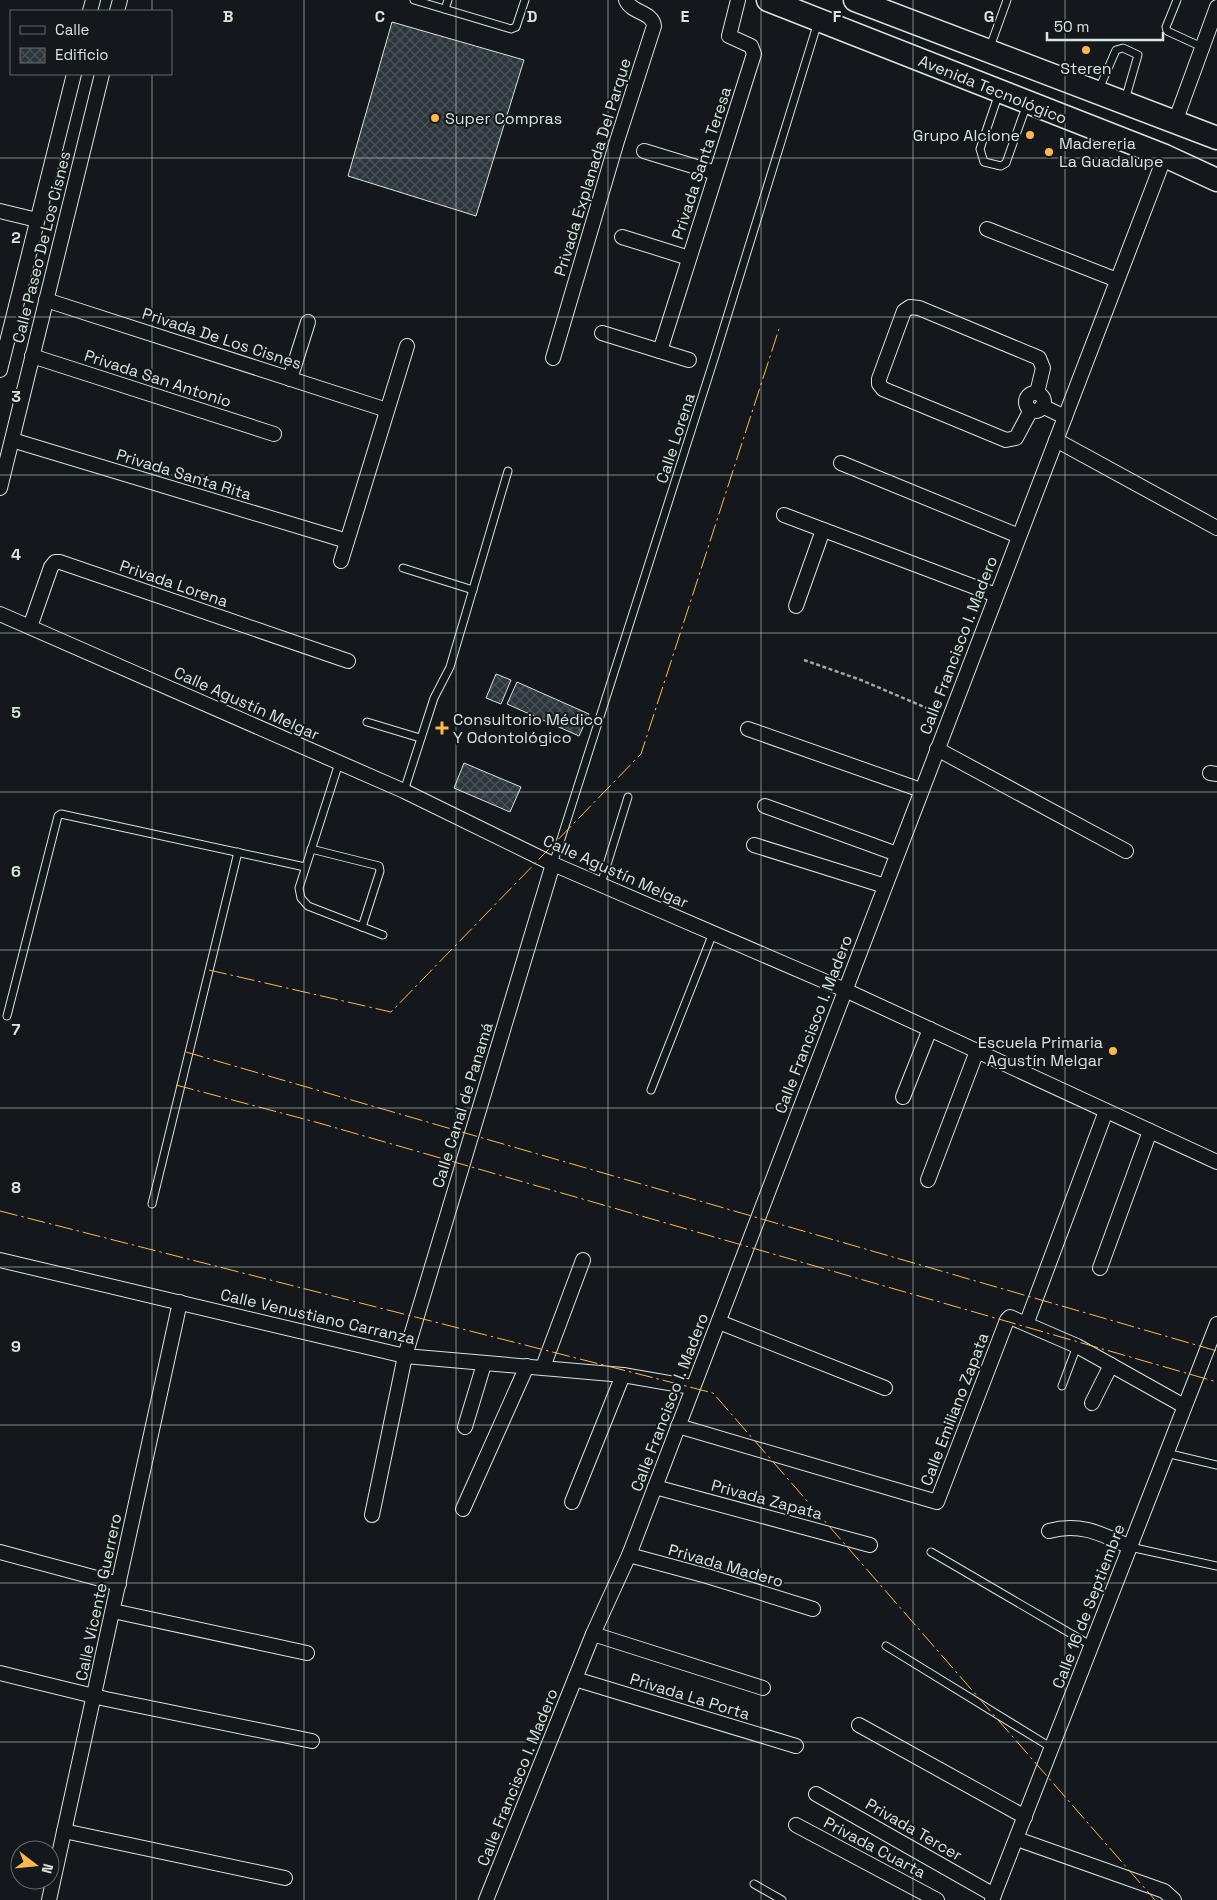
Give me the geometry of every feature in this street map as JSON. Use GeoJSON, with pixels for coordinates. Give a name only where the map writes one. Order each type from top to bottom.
{"type":"FeatureCollection","features":[{"type":"Feature","properties":{"kind":"main road","name":"Avenida Tecnológico"},"geometry":{"type":"LineString","coordinates":[[768,0],[1027,104],[1165,156],[1217,180]]}},
{"type":"Feature","properties":{"kind":"main road","name":"Avenida Tecnológico"},"geometry":{"type":"LineString","coordinates":[[856,0],[879,4],[952,36],[1217,138]]}},
{"type":"Feature","properties":{"kind":"main road"},"geometry":{"type":"LineString","coordinates":[[941,68],[952,36]]}},
{"type":"Feature","properties":{"kind":"street","name":"Privada Explanada Del Parque"},"geometry":{"type":"LineString","coordinates":[[553,358],[617,141],[654,26],[651,18],[632,8],[626,0]]}},
{"type":"Feature","properties":{"kind":"street","name":"Privada Santa Teresa"},"geometry":{"type":"LineString","coordinates":[[660,351],[754,54],[751,46],[730,36],[738,0]]}},
{"type":"Feature","properties":{"kind":"street"},"geometry":{"type":"LineString","coordinates":[[1175,122],[1202,47],[1214,27],[1217,7]]}},
{"type":"Feature","properties":{"kind":"street","name":"Calle Paseo De Los Cisnes"},"geometry":{"type":"LineString","coordinates":[[0,370],[74,75]]}},
{"type":"Feature","properties":{"kind":"street","name":"Calle Paseo De Los Cisnes"},"geometry":{"type":"LineString","coordinates":[[0,488],[102,75]]}},
{"type":"Feature","properties":{"kind":"street"},"geometry":{"type":"LineString","coordinates":[[644,151],[716,173]]}},
{"type":"Feature","properties":{"kind":"street","name":"Calle Francisco I. Madero"},"geometry":{"type":"LineString","coordinates":[[486,1900],[593,1634],[629,1555],[1165,156]]}},
{"type":"Feature","properties":{"kind":"street"},"geometry":{"type":"LineString","coordinates":[[0,211],[38,220]]}},
{"type":"Feature","properties":{"kind":"street"},"geometry":{"type":"LineString","coordinates":[[988,229],[1117,280]]}},
{"type":"Feature","properties":{"kind":"street"},"geometry":{"type":"LineString","coordinates":[[622,237],[689,258]]}},
{"type":"Feature","properties":{"kind":"street","name":"Privada De Los Cisnes"},"geometry":{"type":"LineString","coordinates":[[46,300],[387,410]]}},
{"type":"Feature","properties":{"kind":"street"},"geometry":{"type":"LineString","coordinates":[[914,307],[1039,358],[1043,368],[1037,403],[1016,438],[1011,441],[883,390],[879,384],[904,311],[914,307]]}},
{"type":"Feature","properties":{"kind":"street"},"geometry":{"type":"LineString","coordinates":[[290,379],[308,322]]}},
{"type":"Feature","properties":{"kind":"street"},"geometry":{"type":"LineString","coordinates":[[602,333],[688,360]]}},
{"type":"Feature","properties":{"kind":"street"},"geometry":{"type":"LineString","coordinates":[[341,561],[406,346]]}},
{"type":"Feature","properties":{"kind":"street","name":"Privada San Antonio"},"geometry":{"type":"LineString","coordinates":[[32,356],[274,434]]}},
{"type":"Feature","properties":{"kind":"street"},"geometry":{"type":"LineString","coordinates":[[1037,403],[1064,417]]}},
{"type":"Feature","properties":{"kind":"street","name":"Privada Santa Rita"},"geometry":{"type":"LineString","coordinates":[[12,440],[347,541]]}},
{"type":"Feature","properties":{"kind":"street"},"geometry":{"type":"LineString","coordinates":[[1056,440],[1217,528]]}},
{"type":"Feature","properties":{"kind":"street"},"geometry":{"type":"LineString","coordinates":[[841,463],[1019,536]]}},
{"type":"Feature","properties":{"kind":"street"},"geometry":{"type":"LineString","coordinates":[[784,515],[996,596]]}},
{"type":"Feature","properties":{"kind":"street"},"geometry":{"type":"LineString","coordinates":[[796,606],[823,530]]}},
{"type":"Feature","properties":{"kind":"street","name":"Privada Lorena"},"geometry":{"type":"LineString","coordinates":[[30,627],[51,567],[55,562],[60,562],[348,661]]}},
{"type":"Feature","properties":{"kind":"street","name":"Calle Agustín Melgar"},"geometry":{"type":"LineString","coordinates":[[0,614],[404,791],[553,864],[845,990],[1217,1162]]}},
{"type":"Feature","properties":{"kind":"street"},"geometry":{"type":"LineString","coordinates":[[748,729],[921,790]]}},
{"type":"Feature","properties":{"kind":"street"},"geometry":{"type":"LineString","coordinates":[[937,749],[1126,851]]}},
{"type":"Feature","properties":{"kind":"street"},"geometry":{"type":"LineString","coordinates":[[764,806],[897,854]]}},
{"type":"Feature","properties":{"kind":"street"},"geometry":{"type":"LineString","coordinates":[[754,845],[885,886]]}},
{"type":"Feature","properties":{"kind":"street","name":"Calle Canal de Panamá"},"geometry":{"type":"LineString","coordinates":[[372,1515],[405,1356],[553,864]]}},
{"type":"Feature","properties":{"kind":"street"},"geometry":{"type":"LineString","coordinates":[[903,1097],[930,1029]]}},
{"type":"Feature","properties":{"kind":"street"},"geometry":{"type":"LineString","coordinates":[[928,1180],[977,1051]]}},
{"type":"Feature","properties":{"kind":"street"},"geometry":{"type":"LineString","coordinates":[[1027,1322],[1106,1111]]}},
{"type":"Feature","properties":{"kind":"street"},"geometry":{"type":"LineString","coordinates":[[1100,1268],[1150,1131]]}},
{"type":"Feature","properties":{"kind":"street","name":"Calle Venustiano Carranza"},"geometry":{"type":"LineString","coordinates":[[0,1260],[405,1356],[623,1375],[692,1387]]}},
{"type":"Feature","properties":{"kind":"street"},"geometry":{"type":"LineString","coordinates":[[544,1367],[583,1260]]}},
{"type":"Feature","properties":{"kind":"street","name":"Calle Vicente Guerrero"},"geometry":{"type":"LineString","coordinates":[[49,1900],[180,1302]]}},
{"type":"Feature","properties":{"kind":"street","name":"Calle Emiliano Zapata"},"geometry":{"type":"LineString","coordinates":[[678,1426],[937,1502],[1008,1318],[1016,1318],[1027,1322],[1077,1346],[1184,1406]]}},
{"type":"Feature","properties":{"kind":"street"},"geometry":{"type":"LineString","coordinates":[[719,1322],[885,1388]]}},
{"type":"Feature","properties":{"kind":"street","name":"Calle 16 de Septiembre"},"geometry":{"type":"LineString","coordinates":[[993,1897],[1217,1324]]}},
{"type":"Feature","properties":{"kind":"street"},"geometry":{"type":"LineString","coordinates":[[465,1427],[484,1364]]}},
{"type":"Feature","properties":{"kind":"street"},"geometry":{"type":"LineString","coordinates":[[1092,1403],[1111,1365]]}},
{"type":"Feature","properties":{"kind":"street"},"geometry":{"type":"LineString","coordinates":[[463,1509],[527,1366]]}},
{"type":"Feature","properties":{"kind":"street"},"geometry":{"type":"LineString","coordinates":[[572,1502],[623,1375]]}},
{"type":"Feature","properties":{"kind":"street","name":"Privada Zapata"},"geometry":{"type":"LineString","coordinates":[[655,1488],[870,1545]]}},
{"type":"Feature","properties":{"kind":"street"},"geometry":{"type":"LineString","coordinates":[[1049,1531],[1064,1526],[1083,1528],[1097,1531],[1130,1547]]}},
{"type":"Feature","properties":{"kind":"street"},"geometry":{"type":"LineString","coordinates":[[0,1552],[119,1584]]}},
{"type":"Feature","properties":{"kind":"street","name":"Privada Madero"},"geometry":{"type":"LineString","coordinates":[[629,1555],[707,1576],[813,1609]]}},
{"type":"Feature","properties":{"kind":"street"},"geometry":{"type":"LineString","coordinates":[[113,1611],[307,1653]]}},
{"type":"Feature","properties":{"kind":"street"},"geometry":{"type":"LineString","coordinates":[[593,1634],[763,1688]]}},
{"type":"Feature","properties":{"kind":"street"},"geometry":{"type":"LineString","coordinates":[[0,1673],[95,1696],[312,1741]]}},
{"type":"Feature","properties":{"kind":"street","name":"Privada La Porta"},"geometry":{"type":"LineString","coordinates":[[575,1679],[796,1746]]}},
{"type":"Feature","properties":{"kind":"street"},"geometry":{"type":"LineString","coordinates":[[859,1725],[1025,1817]]}},
{"type":"Feature","properties":{"kind":"street","name":"Privada Tercer"},"geometry":{"type":"LineString","coordinates":[[816,1794],[993,1897]]}},
{"type":"Feature","properties":{"kind":"street","name":"Privada Cuarta"},"geometry":{"type":"LineString","coordinates":[[796,1825],[937,1900]]}},
{"type":"Feature","properties":{"kind":"street"},"geometry":{"type":"LineString","coordinates":[[64,1831],[285,1878]]}},
{"type":"Feature","properties":{"kind":"street"},"geometry":{"type":"LineString","coordinates":[[1017,1839],[1164,1891],[1174,1900]]}},
{"type":"Feature","properties":{"kind":"lane"},"geometry":{"type":"LineString","coordinates":[[414,0],[514,29],[525,0]]}},
{"type":"Feature","properties":{"kind":"lane"},"geometry":{"type":"LineString","coordinates":[[445,9],[448,0]]}},
{"type":"Feature","properties":{"kind":"lane"},"geometry":{"type":"LineString","coordinates":[[989,50],[1008,0]]}},
{"type":"Feature","properties":{"kind":"lane"},"geometry":{"type":"LineString","coordinates":[[1177,0],[1166,27],[1167,31],[1202,47]]}},
{"type":"Feature","properties":{"kind":"lane","name":"Calle Lorena"},"geometry":{"type":"LineString","coordinates":[[553,864],[713,365],[819,20]]}},
{"type":"Feature","properties":{"kind":"lane"},"geometry":{"type":"LineString","coordinates":[[1097,92],[1116,50],[1123,48],[1138,55],[1124,102]]}},
{"type":"Feature","properties":{"kind":"lane"},"geometry":{"type":"LineString","coordinates":[[1000,92],[980,149],[984,162],[1001,166],[1006,163],[1027,104]]}},
{"type":"Feature","properties":{"kind":"lane"},"geometry":{"type":"LineString","coordinates":[[404,791],[434,698],[450,667],[508,471]]}},
{"type":"Feature","properties":{"kind":"lane"},"geometry":{"type":"LineString","coordinates":[[403,568],[473,590]]}},
{"type":"Feature","properties":{"kind":"lane"},"geometry":{"type":"LineString","coordinates":[[367,722],[420,738]]}},
{"type":"Feature","properties":{"kind":"lane"},"geometry":{"type":"LineString","coordinates":[[339,763],[299,888],[301,898],[308,906],[383,935]]}},
{"type":"Feature","properties":{"kind":"lane"},"geometry":{"type":"LineString","coordinates":[[601,884],[628,798]]}},
{"type":"Feature","properties":{"kind":"lane"},"geometry":{"type":"LineString","coordinates":[[7,1016],[58,816],[62,814],[305,867]]}},
{"type":"Feature","properties":{"kind":"lane"},"geometry":{"type":"LineString","coordinates":[[311,849],[379,866],[380,871],[362,927]]}},
{"type":"Feature","properties":{"kind":"lane"},"geometry":{"type":"LineString","coordinates":[[152,1204],[238,852]]}},
{"type":"Feature","properties":{"kind":"lane"},"geometry":{"type":"LineString","coordinates":[[651,1090],[713,933]]}},
{"type":"Feature","properties":{"kind":"lane"},"geometry":{"type":"LineString","coordinates":[[1062,1386],[1077,1346]]}},
{"type":"Feature","properties":{"kind":"lane"},"geometry":{"type":"LineString","coordinates":[[1166,1453],[1217,1465]]}},
{"type":"Feature","properties":{"kind":"lane"},"geometry":{"type":"LineString","coordinates":[[1130,1547],[1217,1566]]}},
{"type":"Feature","properties":{"kind":"lane"},"geometry":{"type":"LineString","coordinates":[[931,1552],[1092,1646]]}},
{"type":"Feature","properties":{"kind":"lane"},"geometry":{"type":"LineString","coordinates":[[886,1646],[1052,1748]]}},
{"type":"Feature","properties":{"kind":"lane"},"geometry":{"type":"LineString","coordinates":[[754,1884],[782,1900]]}},
{"type":"Feature","properties":{"kind":"path"},"geometry":{"type":"LineString","coordinates":[[804,660],[861,680],[949,717]]}},
{"type":"Feature","properties":{"kind":"building","name":"Super Compras"},"geometry":{"type":"Polygon","coordinates":[[[392,22],[524,60],[476,216],[348,176],[392,22]]]}},
{"type":"Feature","properties":{"kind":"building"},"geometry":{"type":"Polygon","coordinates":[[[496,674],[511,680],[501,704],[486,698],[496,674]]]}},
{"type":"Feature","properties":{"kind":"building"},"geometry":{"type":"Polygon","coordinates":[[[517,682],[589,714],[579,736],[507,704],[517,682]]]}},
{"type":"Feature","properties":{"kind":"building"},"geometry":{"type":"Polygon","coordinates":[[[464,763],[521,787],[510,812],[454,788],[464,763]]]}},
{"type":"Feature","properties":{"kind":"power"},"geometry":{"type":"LineString","coordinates":[[209,970],[391,1012],[641,754],[779,329]]}},
{"type":"Feature","properties":{"kind":"power"},"geometry":{"type":"LineString","coordinates":[[186,1052],[1217,1351]]}},
{"type":"Feature","properties":{"kind":"power"},"geometry":{"type":"LineString","coordinates":[[176,1085],[319,1123],[1217,1382]]}},
{"type":"Feature","properties":{"kind":"power"},"geometry":{"type":"LineString","coordinates":[[0,1211],[713,1393],[1155,1900]]}},
{"type":"Feature","properties":{"kind":"place","name":"Steren"},"geometry":{"type":"Point","coordinates":[1086,50]}},
{"type":"Feature","properties":{"kind":"place","name":"Super Compras"},"geometry":{"type":"Point","coordinates":[435,118]}},
{"type":"Feature","properties":{"kind":"place","name":"Grupo Alcione"},"geometry":{"type":"Point","coordinates":[1030,135]}},
{"type":"Feature","properties":{"kind":"place","name":"Madereria La Guadalupe"},"geometry":{"type":"Point","coordinates":[1049,152]}},
{"type":"Feature","properties":{"kind":"place","name":"Consultorio Médico Y Odontológico"},"geometry":{"type":"Point","coordinates":[442,728]}},
{"type":"Feature","properties":{"kind":"place","name":"Escuela Primaria Agustín Melgar"},"geometry":{"type":"Point","coordinates":[1113,1051]}}]}
